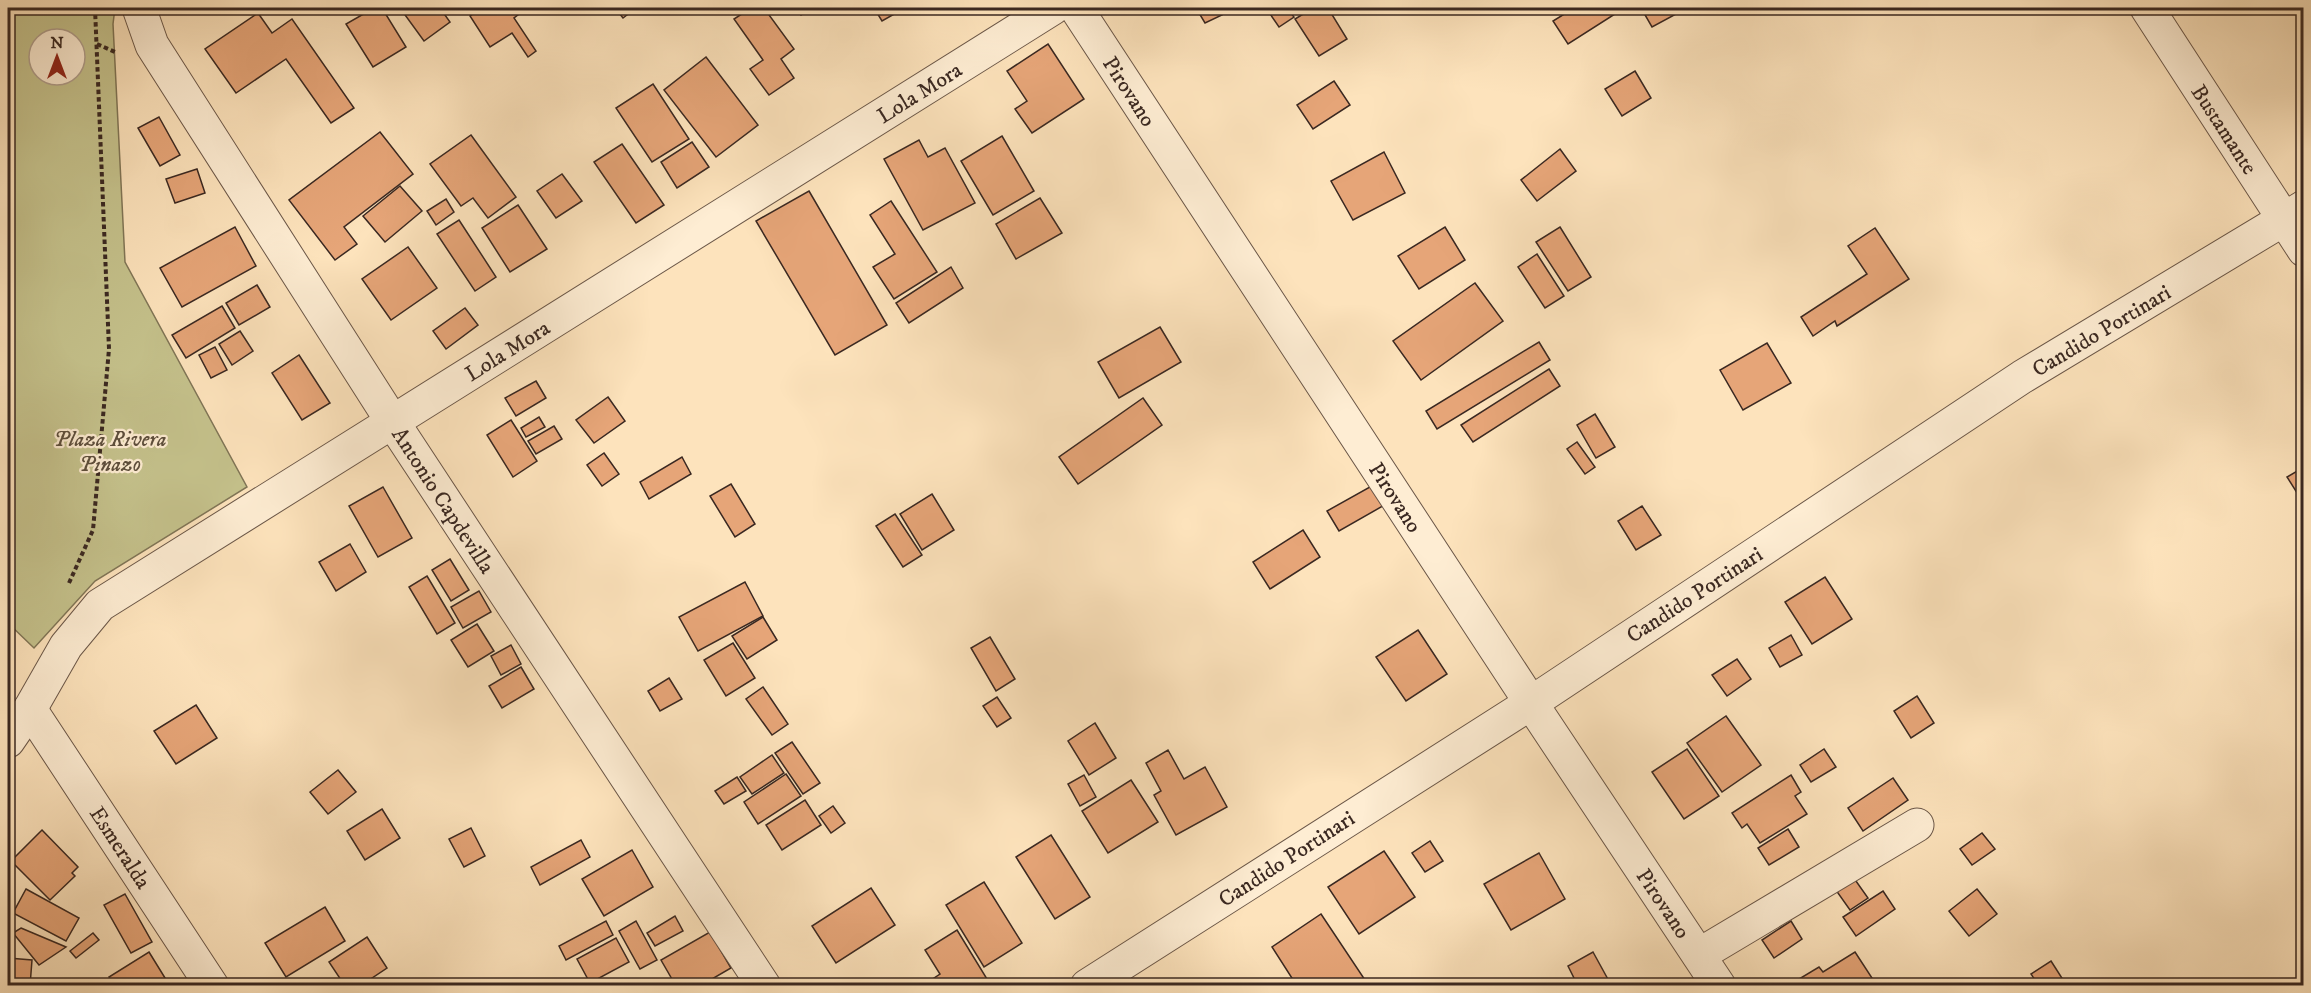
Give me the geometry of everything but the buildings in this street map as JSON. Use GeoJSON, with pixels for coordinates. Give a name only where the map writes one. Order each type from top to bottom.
{"type":"FeatureCollection","features":[{"type":"Feature","properties":{"kind":"street","name":"Antonio Capdevilla"},"geometry":{"type":"LineString","coordinates":[[139,8],[152,45],[392,422],[764,986]]}},
{"type":"Feature","properties":{"kind":"street","name":"Lola Mora"},"geometry":{"type":"LineString","coordinates":[[8,741],[30,709],[66,646],[100,605],[1053,8]]}},
{"type":"Feature","properties":{"kind":"street","name":"Pirovano"},"geometry":{"type":"LineString","coordinates":[[1076,8],[1719,986]]}},
{"type":"Feature","properties":{"kind":"street","name":"Bustamante"},"geometry":{"type":"LineString","coordinates":[[2146,8],[2294,213],[2304,250]]}},
{"type":"Feature","properties":{"kind":"street","name":"Candido Portinari"},"geometry":{"type":"LineString","coordinates":[[1087,986],[1531,703],[2022,377],[2294,213]]}},
{"type":"Feature","properties":{"kind":"street","name":"Esmeralda"},"geometry":{"type":"LineString","coordinates":[[30,709],[212,986]]}},
{"type":"Feature","properties":{"kind":"street"},"geometry":{"type":"LineString","coordinates":[[1699,955],[1917,825]]}},
{"type":"Feature","properties":{"kind":"path"},"geometry":{"type":"LineString","coordinates":[[65,591],[93,530],[109,349],[95,8]]}},
{"type":"Feature","properties":{"kind":"green space","name":"Plaza Rivera Pinazo"},"geometry":{"type":"Polygon","coordinates":[[[8,8],[115,8],[113,24],[125,262],[247,487],[95,581],[34,648],[8,623],[8,8]]]}}]}
